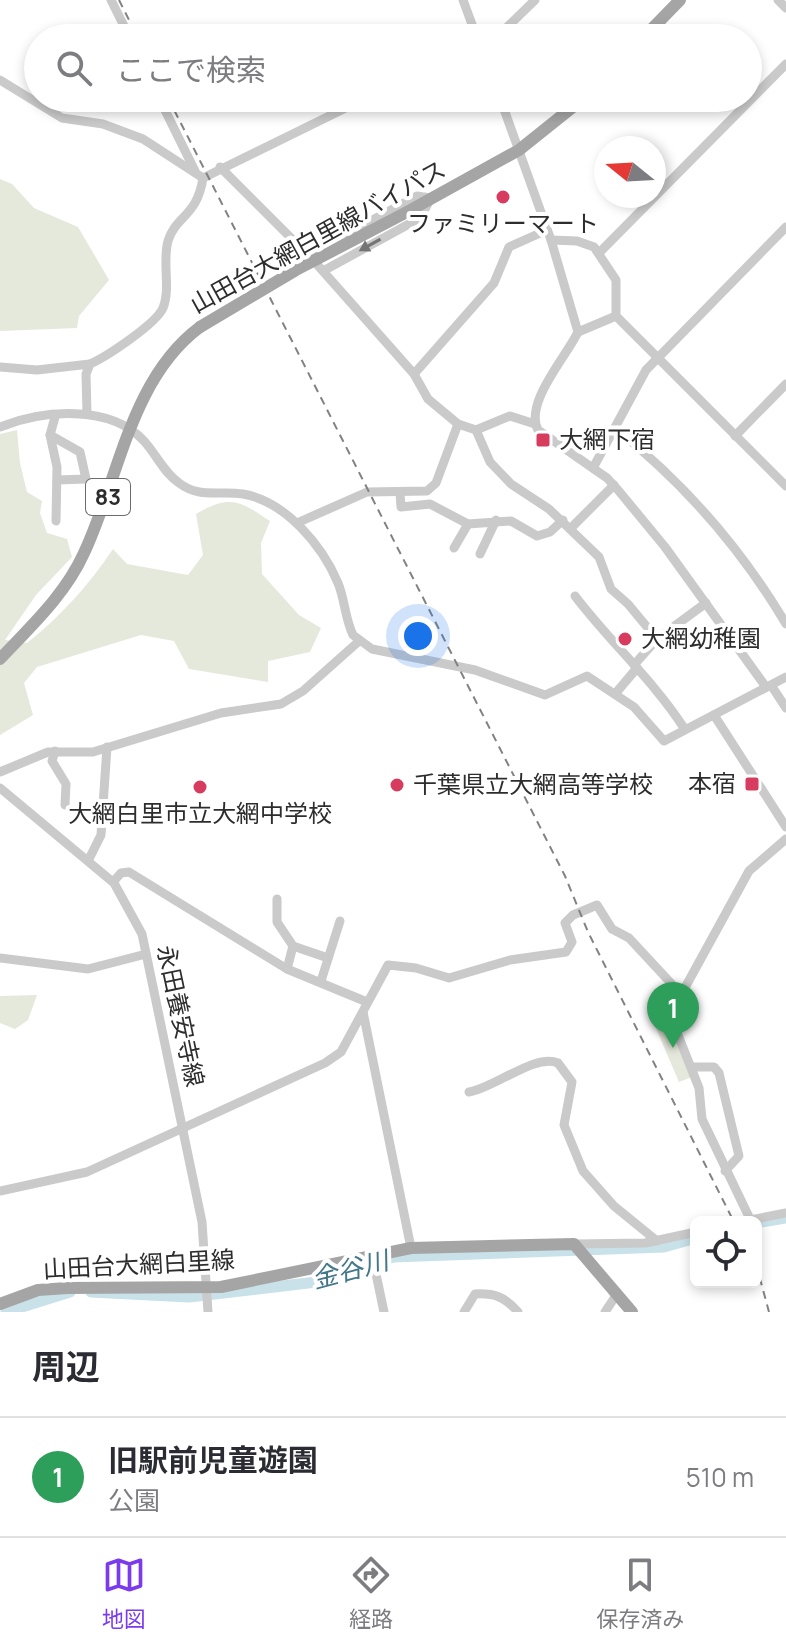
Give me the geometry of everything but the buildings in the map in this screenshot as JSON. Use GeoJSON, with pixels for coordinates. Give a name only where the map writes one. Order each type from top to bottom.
{"type":"FeatureCollection","features":[{"type":"Feature","properties":{"kind":"main road"},"geometry":{"type":"LineString","coordinates":[[657,24],[680,0]]}},
{"type":"Feature","properties":{"kind":"main road","name":"山田台大網白里線バイパス"},"geometry":{"type":"LineString","coordinates":[[0,659],[63,591],[83,556],[109,495],[130,430],[163,364],[200,327],[285,275],[519,150],[566,112]]}},
{"type":"Feature","properties":{"kind":"main road"},"geometry":{"type":"LineString","coordinates":[[574,1244],[632,1312]]}},
{"type":"Feature","properties":{"kind":"main road","name":"山田台大網白里線"},"geometry":{"type":"LineString","coordinates":[[0,1304],[38,1290],[209,1288],[411,1248],[574,1244]]}},
{"type":"Feature","properties":{"kind":"street"},"geometry":{"type":"LineString","coordinates":[[111,0],[123,24]]}},
{"type":"Feature","properties":{"kind":"street"},"geometry":{"type":"LineString","coordinates":[[463,0],[472,24]]}},
{"type":"Feature","properties":{"kind":"street"},"geometry":{"type":"LineString","coordinates":[[510,24],[535,0]]}},
{"type":"Feature","properties":{"kind":"street"},"geometry":{"type":"LineString","coordinates":[[778,0],[786,8]]}},
{"type":"Feature","properties":{"kind":"street"},"geometry":{"type":"LineString","coordinates":[[762,88],[786,64]]}},
{"type":"Feature","properties":{"kind":"street"},"geometry":{"type":"LineString","coordinates":[[0,80],[24,95]]}},
{"type":"Feature","properties":{"kind":"street"},"geometry":{"type":"LineString","coordinates":[[52,112],[62,118],[103,124],[143,139],[199,174]]}},
{"type":"Feature","properties":{"kind":"street"},"geometry":{"type":"LineString","coordinates":[[0,367],[37,370],[90,364],[114,352],[133,334],[154,322],[163,308],[169,239],[200,199],[199,174],[166,112]]}},
{"type":"Feature","properties":{"kind":"street"},"geometry":{"type":"LineString","coordinates":[[199,174],[336,112]]}},
{"type":"Feature","properties":{"kind":"street"},"geometry":{"type":"LineString","coordinates":[[505,112],[549,235],[578,332]]}},
{"type":"Feature","properties":{"kind":"street"},"geometry":{"type":"LineString","coordinates":[[599,253],[739,112]]}},
{"type":"Feature","properties":{"kind":"street"},"geometry":{"type":"LineString","coordinates":[[220,167],[323,271],[414,374],[428,399],[458,424],[476,430],[510,416],[535,424]]}},
{"type":"Feature","properties":{"kind":"street"},"geometry":{"type":"LineString","coordinates":[[308,255],[417,196],[431,198],[420,218],[323,271]]}},
{"type":"Feature","properties":{"kind":"street"},"geometry":{"type":"LineString","coordinates":[[593,468],[616,429],[633,391],[656,358],[786,227]]}},
{"type":"Feature","properties":{"kind":"street"},"geometry":{"type":"LineString","coordinates":[[414,374],[494,283],[509,247],[549,235],[586,243],[599,253],[616,280],[616,316],[786,486]]}},
{"type":"Feature","properties":{"kind":"street"},"geometry":{"type":"LineString","coordinates":[[616,316],[578,332],[542,393],[535,424],[538,430],[614,485],[786,708]]}},
{"type":"Feature","properties":{"kind":"street"},"geometry":{"type":"LineString","coordinates":[[87,413],[86,374],[90,364]]}},
{"type":"Feature","properties":{"kind":"street"},"geometry":{"type":"LineString","coordinates":[[735,436],[786,384]]}},
{"type":"Feature","properties":{"kind":"street"},"geometry":{"type":"LineString","coordinates":[[0,427],[87,413],[115,420],[142,438],[179,484],[201,494],[245,494],[280,509],[297,523],[337,579],[350,628],[358,642],[372,649],[475,670],[545,695],[587,676],[615,694],[664,741],[786,677]]}},
{"type":"Feature","properties":{"kind":"street"},"geometry":{"type":"LineString","coordinates":[[55,417],[50,435],[57,480],[56,521]]}},
{"type":"Feature","properties":{"kind":"street"},"geometry":{"type":"LineString","coordinates":[[297,523],[367,492],[427,491],[436,483],[458,424]]}},
{"type":"Feature","properties":{"kind":"street"},"geometry":{"type":"LineString","coordinates":[[616,429],[653,459],[701,507],[784,618]]}},
{"type":"Feature","properties":{"kind":"street"},"geometry":{"type":"LineString","coordinates":[[476,430],[490,462],[567,524],[599,557],[611,589],[657,639]]}},
{"type":"Feature","properties":{"kind":"street"},"geometry":{"type":"LineString","coordinates":[[50,435],[80,452],[86,468],[86,479],[57,480]]}},
{"type":"Feature","properties":{"kind":"street"},"geometry":{"type":"LineString","coordinates":[[400,493],[401,507],[430,504],[468,524],[511,521],[537,536],[567,524],[614,485]]}},
{"type":"Feature","properties":{"kind":"street"},"geometry":{"type":"LineString","coordinates":[[480,554],[496,520]]}},
{"type":"Feature","properties":{"kind":"street"},"geometry":{"type":"LineString","coordinates":[[454,548],[468,524]]}},
{"type":"Feature","properties":{"kind":"street"},"geometry":{"type":"LineString","coordinates":[[575,596],[604,635],[665,699],[684,728]]}},
{"type":"Feature","properties":{"kind":"street"},"geometry":{"type":"LineString","coordinates":[[615,694],[657,639],[706,603]]}},
{"type":"Feature","properties":{"kind":"street"},"geometry":{"type":"LineString","coordinates":[[0,772],[25,759],[55,751],[93,752],[221,713],[287,702],[358,642]]}},
{"type":"Feature","properties":{"kind":"street"},"geometry":{"type":"LineString","coordinates":[[714,715],[786,827]]}},
{"type":"Feature","properties":{"kind":"street"},"geometry":{"type":"LineString","coordinates":[[89,859],[101,835],[107,747]]}},
{"type":"Feature","properties":{"kind":"street"},"geometry":{"type":"LineString","coordinates":[[55,751],[52,761],[66,784],[65,805]]}},
{"type":"Feature","properties":{"kind":"street","name":"永田養安寺線"},"geometry":{"type":"LineString","coordinates":[[0,788],[89,859],[113,882],[134,914],[146,954],[185,1129],[202,1222],[209,1288],[208,1312]]}},
{"type":"Feature","properties":{"kind":"street"},"geometry":{"type":"LineString","coordinates":[[743,1216],[702,1119],[699,1088],[670,1015],[749,871],[786,839]]}},
{"type":"Feature","properties":{"kind":"street"},"geometry":{"type":"LineString","coordinates":[[113,882],[121,873],[129,872],[287,969],[367,1002]]}},
{"type":"Feature","properties":{"kind":"street"},"geometry":{"type":"LineString","coordinates":[[277,899],[277,922],[293,946],[328,958]]}},
{"type":"Feature","properties":{"kind":"street"},"geometry":{"type":"LineString","coordinates":[[0,1191],[87,1172],[325,1063],[341,1052],[388,965],[416,968],[449,978],[510,960],[566,952],[572,942],[565,923],[568,918],[597,905],[612,929],[629,938],[681,994]]}},
{"type":"Feature","properties":{"kind":"street"},"geometry":{"type":"LineString","coordinates":[[321,981],[340,921]]}},
{"type":"Feature","properties":{"kind":"street"},"geometry":{"type":"LineString","coordinates":[[287,969],[293,946]]}},
{"type":"Feature","properties":{"kind":"street"},"geometry":{"type":"LineString","coordinates":[[0,958],[88,969],[146,954]]}},
{"type":"Feature","properties":{"kind":"street"},"geometry":{"type":"LineString","coordinates":[[363,1012],[411,1248]]}},
{"type":"Feature","properties":{"kind":"street"},"geometry":{"type":"LineString","coordinates":[[469,1092],[487,1088],[540,1061],[558,1063],[572,1082],[564,1125],[583,1171],[614,1206],[657,1241]]}},
{"type":"Feature","properties":{"kind":"street"},"geometry":{"type":"LineString","coordinates":[[691,1067],[714,1067],[719,1073],[739,1156],[725,1171]]}},
{"type":"Feature","properties":{"kind":"street"},"geometry":{"type":"LineString","coordinates":[[762,1217],[786,1213]]}},
{"type":"Feature","properties":{"kind":"street"},"geometry":{"type":"LineString","coordinates":[[574,1244],[657,1241],[690,1233]]}},
{"type":"Feature","properties":{"kind":"street"},"geometry":{"type":"LineString","coordinates":[[372,1255],[384,1312]]}},
{"type":"Feature","properties":{"kind":"street"},"geometry":{"type":"LineString","coordinates":[[464,1312],[475,1294],[494,1294],[507,1300],[518,1312]]}},
{"type":"Feature","properties":{"kind":"street"},"geometry":{"type":"LineString","coordinates":[[605,1312],[617,1294]]}},
{"type":"Feature","properties":{"kind":"shaded area"},"geometry":{"type":"Polygon","coordinates":[[[0,179],[12,184],[34,208],[78,227],[109,280],[79,316],[77,328],[0,331],[0,179]]]}},
{"type":"Feature","properties":{"kind":"shaded area"},"geometry":{"type":"Polygon","coordinates":[[[17,430],[27,492],[42,501],[40,513],[47,533],[67,539],[72,557],[36,595],[5,640],[27,643],[39,633],[73,600],[113,549],[127,564],[188,575],[203,555],[196,514],[218,504],[234,502],[270,521],[261,543],[262,574],[299,615],[321,628],[310,652],[268,661],[268,682],[189,669],[174,641],[141,635],[37,667],[24,683],[33,715],[0,735],[0,434],[17,430]]]}},
{"type":"Feature","properties":{"kind":"shaded area"},"geometry":{"type":"Polygon","coordinates":[[[37,995],[28,1020],[15,1029],[0,1023],[0,996],[37,995]]]}},
{"type":"Feature","properties":{"kind":"shaded area"},"geometry":{"type":"Polygon","coordinates":[[[668,1020],[692,1077],[679,1082],[655,1026],[668,1020]]]}},
{"type":"Feature","properties":{"kind":"waterway","name":"金谷川"},"geometry":{"type":"LineString","coordinates":[[762,1222],[786,1218]]}},
{"type":"Feature","properties":{"kind":"waterway","name":"金谷川"},"geometry":{"type":"LineString","coordinates":[[91,1292],[189,1297],[325,1281],[393,1257],[664,1247],[690,1240]]}},
{"type":"Feature","properties":{"kind":"waterway","name":"金谷川"},"geometry":{"type":"LineString","coordinates":[[6,1312],[70,1292]]}},
{"type":"Feature","properties":{"kind":"railway"},"geometry":{"type":"LineString","coordinates":[[119,0],[131,24]]}},
{"type":"Feature","properties":{"kind":"railway"},"geometry":{"type":"LineString","coordinates":[[175,112],[565,876],[588,932],[731,1216]]}},
{"type":"Feature","properties":{"kind":"railway"},"geometry":{"type":"LineString","coordinates":[[762,1286],[769,1312]]}},
{"type":"Feature","properties":{"kind":"place","name":"ファミリーマート"},"geometry":{"type":"Point","coordinates":[503,197]}},
{"type":"Feature","properties":{"kind":"place","name":"大網下宿"},"geometry":{"type":"Point","coordinates":[543,440]}},
{"type":"Feature","properties":{"kind":"place","name":"大網幼稚園"},"geometry":{"type":"Point","coordinates":[625,639]}},
{"type":"Feature","properties":{"kind":"place","name":"本宿"},"geometry":{"type":"Point","coordinates":[752,784]}},
{"type":"Feature","properties":{"kind":"place","name":"千葉県立大網高等学校"},"geometry":{"type":"Point","coordinates":[397,785]}},
{"type":"Feature","properties":{"kind":"place","name":"大網白里市立大網中学校"},"geometry":{"type":"Point","coordinates":[200,787]}},
{"type":"Feature","properties":{"kind":"place","name":"旧駅前児童遊園"},"geometry":{"type":"Point","coordinates":[673,1048]}}]}
